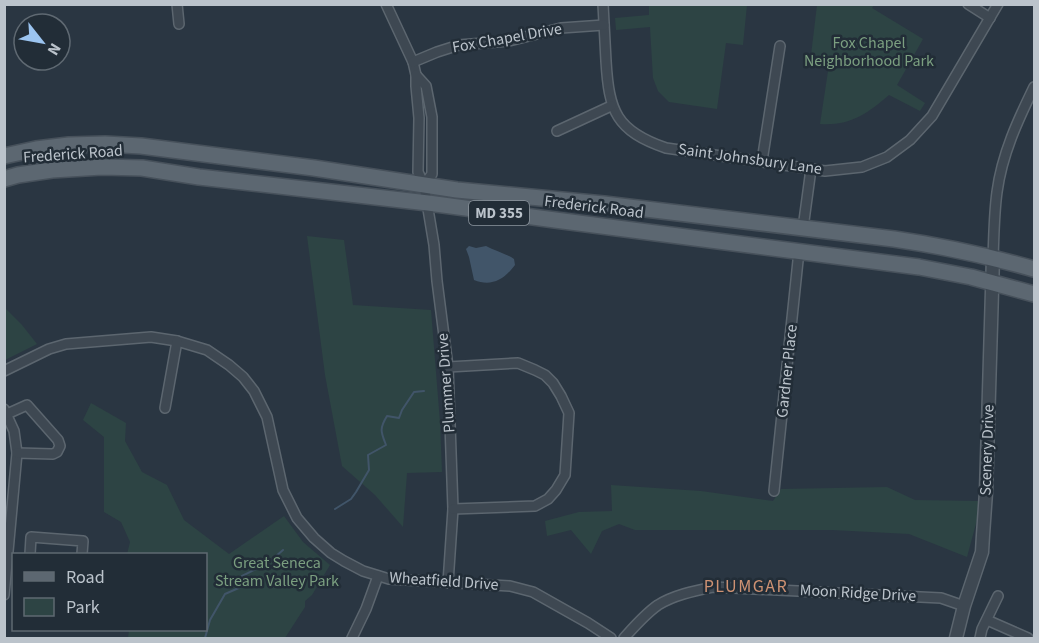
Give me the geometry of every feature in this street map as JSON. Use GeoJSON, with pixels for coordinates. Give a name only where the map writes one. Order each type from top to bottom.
{"type":"FeatureCollection","features":[{"type":"Feature","properties":{"kind":"main road","name":"Frederick Road"},"geometry":{"type":"LineString","coordinates":[[4,156],[69,145],[141,146],[314,168],[457,190],[604,204],[906,240],[993,257],[1035,269]]}},
{"type":"Feature","properties":{"kind":"main road","name":"Frederick Road"},"geometry":{"type":"LineString","coordinates":[[4,179],[52,170],[102,167],[142,168],[919,267],[992,282],[1035,294]]}},
{"type":"Feature","properties":{"kind":"street"},"geometry":{"type":"LineString","coordinates":[[177,4],[179,24]]}},
{"type":"Feature","properties":{"kind":"street","name":"Plummer Drive"},"geometry":{"type":"LineString","coordinates":[[386,4],[417,75],[426,86],[432,117],[432,174],[424,185]]}},
{"type":"Feature","properties":{"kind":"street"},"geometry":{"type":"LineString","coordinates":[[557,131],[611,106],[607,86],[603,4]]}},
{"type":"Feature","properties":{"kind":"street"},"geometry":{"type":"LineString","coordinates":[[968,4],[990,18]]}},
{"type":"Feature","properties":{"kind":"street","name":"Saint Johnsbury Lane"},"geometry":{"type":"LineString","coordinates":[[611,106],[618,117],[638,136],[666,148],[825,171],[862,167],[887,157],[910,140],[932,116],[998,4]]}},
{"type":"Feature","properties":{"kind":"street","name":"Fox Chapel Drive"},"geometry":{"type":"LineString","coordinates":[[413,62],[459,45],[509,41],[561,28],[604,25]]}},
{"type":"Feature","properties":{"kind":"street"},"geometry":{"type":"LineString","coordinates":[[762,161],[780,46]]}},
{"type":"Feature","properties":{"kind":"street","name":"Plummer Drive"},"geometry":{"type":"LineString","coordinates":[[417,75],[418,172],[424,185],[435,245],[447,367],[453,509],[448,583]]}},
{"type":"Feature","properties":{"kind":"street"},"geometry":{"type":"LineString","coordinates":[[993,257],[996,199],[1005,155],[1017,123],[1035,87]]}},
{"type":"Feature","properties":{"kind":"street"},"geometry":{"type":"LineString","coordinates":[[803,228],[811,169]]}},
{"type":"Feature","properties":{"kind":"street","name":"Gardner Place"},"geometry":{"type":"LineString","coordinates":[[774,491],[799,251]]}},
{"type":"Feature","properties":{"kind":"street","name":"Scenery Drive"},"geometry":{"type":"LineString","coordinates":[[956,639],[982,552],[993,257]]}},
{"type":"Feature","properties":{"kind":"street","name":"Wheatfield Drive"},"geometry":{"type":"LineString","coordinates":[[4,371],[49,349],[66,344],[152,337],[177,341],[207,350],[243,377],[254,391],[267,417],[283,490],[297,518],[314,538],[332,553],[363,571],[389,579],[510,586],[533,592],[588,623],[611,639]]}},
{"type":"Feature","properties":{"kind":"street"},"geometry":{"type":"LineString","coordinates":[[165,408],[177,341]]}},
{"type":"Feature","properties":{"kind":"street"},"geometry":{"type":"LineString","coordinates":[[447,367],[518,363],[545,375],[553,383],[568,413],[565,475],[548,500],[535,506],[453,509]]}},
{"type":"Feature","properties":{"kind":"street"},"geometry":{"type":"LineString","coordinates":[[4,595],[11,556],[9,496],[16,453],[14,431],[6,412],[27,405],[58,440],[60,446],[57,452],[52,454],[16,453]]}},
{"type":"Feature","properties":{"kind":"street"},"geometry":{"type":"LineString","coordinates":[[30,553],[31,537],[82,542],[82,553]]}},
{"type":"Feature","properties":{"kind":"street"},"geometry":{"type":"LineString","coordinates":[[352,639],[378,576]]}},
{"type":"Feature","properties":{"kind":"street","name":"Moon Ridge Drive"},"geometry":{"type":"LineString","coordinates":[[624,639],[659,605],[682,594],[712,586],[941,598],[964,606]]}},
{"type":"Feature","properties":{"kind":"street"},"geometry":{"type":"LineString","coordinates":[[980,639],[998,596]]}},
{"type":"Feature","properties":{"kind":"street"},"geometry":{"type":"LineString","coordinates":[[987,620],[1028,639]]}},
{"type":"Feature","properties":{"kind":"green space"},"geometry":{"type":"Polygon","coordinates":[[[649,5],[747,5],[743,45],[726,43],[717,109],[669,102],[658,91],[653,78],[650,27],[616,30],[615,18],[649,15],[649,5]]]}},
{"type":"Feature","properties":{"kind":"green space","name":"Fox Chapel Neighborhood Park"},"geometry":{"type":"Polygon","coordinates":[[[817,5],[874,5],[872,8],[923,39],[897,85],[925,103],[920,111],[889,95],[873,108],[849,121],[820,124],[830,58],[811,55],[817,5]]]}},
{"type":"Feature","properties":{"kind":"green space"},"geometry":{"type":"Polygon","coordinates":[[[307,236],[344,240],[353,305],[431,310],[442,472],[407,473],[403,527],[375,495],[342,466],[325,375],[307,236]]]}},
{"type":"Feature","properties":{"kind":"green space"},"geometry":{"type":"Polygon","coordinates":[[[4,307],[37,344],[5,360],[4,307]]]}},
{"type":"Feature","properties":{"kind":"green space","name":"Great Seneca Stream Valley Park"},"geometry":{"type":"Polygon","coordinates":[[[91,403],[126,423],[125,441],[142,472],[167,485],[184,520],[229,554],[284,516],[303,542],[330,565],[312,595],[305,601],[305,607],[285,638],[128,638],[129,631],[207,631],[207,553],[127,553],[130,542],[121,522],[104,512],[104,437],[83,420],[91,403]]]}},
{"type":"Feature","properties":{"kind":"green space"},"geometry":{"type":"Polygon","coordinates":[[[611,485],[701,491],[773,501],[781,489],[887,487],[915,500],[979,501],[977,520],[967,557],[909,534],[832,530],[635,530],[619,524],[602,531],[591,554],[571,530],[547,536],[545,521],[579,512],[612,511],[611,485]]]}},
{"type":"Feature","properties":{"kind":"water"},"geometry":{"type":"Polygon","coordinates":[[[469,246],[476,248],[486,246],[514,259],[515,265],[497,281],[486,283],[474,280],[466,249],[469,246]]]}},
{"type":"Feature","properties":{"kind":"waterway"},"geometry":{"type":"LineString","coordinates":[[335,509],[351,499],[356,492],[369,470],[368,455],[386,445],[382,430],[387,416],[399,418],[414,392],[424,391]]}},
{"type":"Feature","properties":{"kind":"waterway"},"geometry":{"type":"LineString","coordinates":[[207,631],[210,620],[225,594],[241,587],[242,576],[268,563],[283,550]]}},
{"type":"Feature","properties":{"kind":"waterway"},"geometry":{"type":"LineString","coordinates":[[205,638],[207,631]]}},
{"type":"Feature","properties":{"kind":"district","name":"PLUMGAR"},"geometry":{"type":"Point","coordinates":[746,586]}}]}
